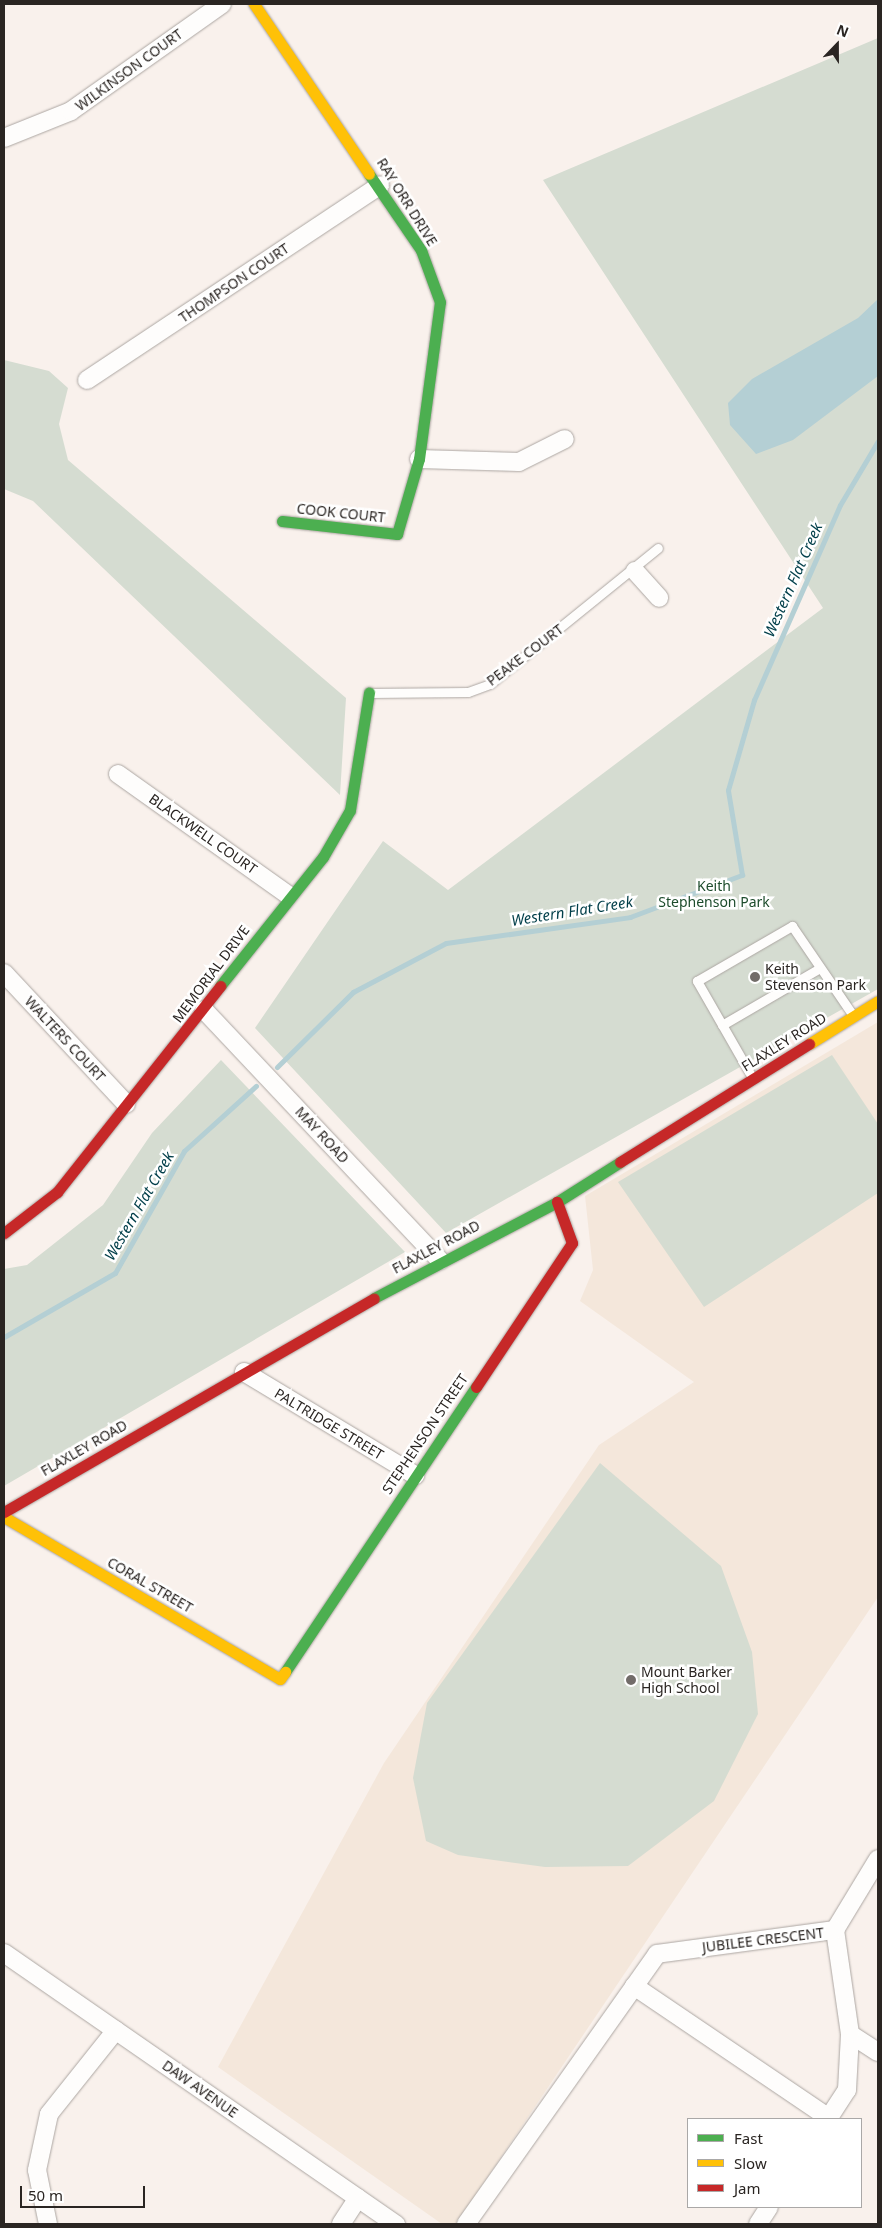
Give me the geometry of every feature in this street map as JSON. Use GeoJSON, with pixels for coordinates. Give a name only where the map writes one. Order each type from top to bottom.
{"type":"FeatureCollection","features":[{"type":"Feature","properties":{"kind":"street","name":"WILKINSON COURT"},"geometry":{"type":"LineString","coordinates":[[4,138],[71,111],[222,4]]}},
{"type":"Feature","properties":{"kind":"street","name":"RAY ORR DRIVE"},"geometry":{"type":"LineString","coordinates":[[254,4],[380,186],[421,250],[440,302],[419,460],[397,534]]}},
{"type":"Feature","properties":{"kind":"street","name":"THOMPSON COURT"},"geometry":{"type":"LineString","coordinates":[[87,380],[380,186]]}},
{"type":"Feature","properties":{"kind":"street"},"geometry":{"type":"LineString","coordinates":[[419,460],[518,462],[565,439]]}},
{"type":"Feature","properties":{"kind":"street","name":"COOK COURT"},"geometry":{"type":"LineString","coordinates":[[282,521],[397,534]]}},
{"type":"Feature","properties":{"kind":"street"},"geometry":{"type":"LineString","coordinates":[[635,571],[659,598]]}},
{"type":"Feature","properties":{"kind":"street","name":"MEMORIAL DRIVE"},"geometry":{"type":"LineString","coordinates":[[4,1233],[57,1192],[126,1104],[204,1010],[288,895],[323,857],[350,810],[369,694]]}},
{"type":"Feature","properties":{"kind":"street","name":"BLACKWELL COURT"},"geometry":{"type":"LineString","coordinates":[[118,774],[288,895]]}},
{"type":"Feature","properties":{"kind":"street","name":"WALTERS COURT"},"geometry":{"type":"LineString","coordinates":[[4,973],[126,1104]]}},
{"type":"Feature","properties":{"kind":"street","name":"FLAXLEY ROAD"},"geometry":{"type":"LineString","coordinates":[[4,1512],[440,1260],[557,1202],[878,1001]]}},
{"type":"Feature","properties":{"kind":"street","name":"MAY ROAD"},"geometry":{"type":"LineString","coordinates":[[204,1010],[440,1260]]}},
{"type":"Feature","properties":{"kind":"street","name":"STEPHENSON STREET"},"geometry":{"type":"LineString","coordinates":[[280,1679],[572,1243],[557,1202]]}},
{"type":"Feature","properties":{"kind":"street","name":"PALTRIDGE STREET"},"geometry":{"type":"LineString","coordinates":[[244,1372],[415,1475]]}},
{"type":"Feature","properties":{"kind":"street","name":"CORAL STREET"},"geometry":{"type":"LineString","coordinates":[[4,1517],[280,1679]]}},
{"type":"Feature","properties":{"kind":"street"},"geometry":{"type":"LineString","coordinates":[[835,1930],[878,1859]]}},
{"type":"Feature","properties":{"kind":"street","name":"JUBILEE CRESCENT"},"geometry":{"type":"LineString","coordinates":[[466,2224],[634,1986],[657,1954],[835,1930],[850,2034],[847,2090],[828,2118],[634,1986]]}},
{"type":"Feature","properties":{"kind":"street","name":"DAW AVENUE"},"geometry":{"type":"LineString","coordinates":[[4,1953],[396,2224]]}},
{"type":"Feature","properties":{"kind":"street"},"geometry":{"type":"LineString","coordinates":[[48,2224],[37,2170],[49,2114],[116,2030]]}},
{"type":"Feature","properties":{"kind":"street"},"geometry":{"type":"LineString","coordinates":[[850,2034],[878,2052]]}},
{"type":"Feature","properties":{"kind":"street"},"geometry":{"type":"LineString","coordinates":[[341,2224],[358,2198]]}},
{"type":"Feature","properties":{"kind":"street"},"geometry":{"type":"LineString","coordinates":[[758,2224],[768,2208]]}},
{"type":"Feature","properties":{"kind":"lane","name":"PEAKE COURT"},"geometry":{"type":"LineString","coordinates":[[369,694],[468,692],[490,684],[635,571],[658,548]]}},
{"type":"Feature","properties":{"kind":"lane"},"geometry":{"type":"LineString","coordinates":[[753,1080],[697,981],[792,926],[854,1016]]}},
{"type":"Feature","properties":{"kind":"lane"},"geometry":{"type":"LineString","coordinates":[[722,1024],[820,968]]}},
{"type":"Feature","properties":{"kind":"shaded area","name":"Mount Barker High School"},"geometry":{"type":"Polygon","coordinates":[[[878,1022],[878,1597],[456,2224],[442,2224],[218,2067],[384,1763],[599,1445],[694,1382],[580,1301],[593,1270],[585,1196],[878,1022]]]}},
{"type":"Feature","properties":{"kind":"green space","name":"Keith Stephenson Park"},"geometry":{"type":"Polygon","coordinates":[[[878,38],[878,989],[446,1233],[255,1028],[383,841],[448,890],[823,608],[543,180],[878,38]]]}},
{"type":"Feature","properties":{"kind":"green space"},"geometry":{"type":"Polygon","coordinates":[[[4,360],[49,371],[68,388],[59,424],[68,460],[346,698],[340,795],[33,501],[4,489],[4,360]]]}},
{"type":"Feature","properties":{"kind":"green space"},"geometry":{"type":"Polygon","coordinates":[[[832,1055],[878,1124],[878,1193],[704,1307],[618,1182],[832,1055]]]}},
{"type":"Feature","properties":{"kind":"green space"},"geometry":{"type":"Polygon","coordinates":[[[221,1060],[405,1252],[4,1486],[4,1269],[27,1265],[103,1205],[152,1133],[221,1060]]]}},
{"type":"Feature","properties":{"kind":"green space"},"geometry":{"type":"Polygon","coordinates":[[[600,1463],[721,1566],[752,1652],[758,1714],[714,1801],[628,1866],[545,1867],[458,1855],[426,1841],[413,1778],[427,1703],[600,1463]]]}},
{"type":"Feature","properties":{"kind":"water"},"geometry":{"type":"Polygon","coordinates":[[[878,299],[878,376],[793,440],[756,454],[730,425],[728,403],[752,379],[858,318],[878,299]]]}},
{"type":"Feature","properties":{"kind":"waterway","name":"Western Flat Creek"},"geometry":{"type":"LineString","coordinates":[[277,1067],[353,992],[446,943],[630,917],[742,875],[728,790],[754,700],[840,505],[878,441]]}},
{"type":"Feature","properties":{"kind":"waterway","name":"Western Flat Creek"},"geometry":{"type":"LineString","coordinates":[[4,1337],[115,1273],[184,1151],[256,1086]]}},
{"type":"Feature","properties":{"kind":"traffic: fast"},"geometry":{"type":"LineString","coordinates":[[282,521],[397,534],[419,459],[440,302],[421,250],[369,174]]}},
{"type":"Feature","properties":{"kind":"traffic: fast"},"geometry":{"type":"LineString","coordinates":[[220,986],[323,857],[350,810],[369,693]]}},
{"type":"Feature","properties":{"kind":"traffic: fast"},"geometry":{"type":"LineString","coordinates":[[374,1298],[557,1202],[620,1162]]}},
{"type":"Feature","properties":{"kind":"traffic: fast"},"geometry":{"type":"LineString","coordinates":[[285,1672],[476,1387]]}},
{"type":"Feature","properties":{"kind":"traffic: slow"},"geometry":{"type":"LineString","coordinates":[[254,4],[369,174]]}},
{"type":"Feature","properties":{"kind":"traffic: slow"},"geometry":{"type":"LineString","coordinates":[[809,1044],[878,1001]]}},
{"type":"Feature","properties":{"kind":"traffic: slow"},"geometry":{"type":"LineString","coordinates":[[4,1517],[280,1679],[285,1672]]}},
{"type":"Feature","properties":{"kind":"traffic: jam"},"geometry":{"type":"LineString","coordinates":[[4,1233],[57,1192],[220,986]]}},
{"type":"Feature","properties":{"kind":"traffic: jam"},"geometry":{"type":"LineString","coordinates":[[620,1162],[809,1044]]}},
{"type":"Feature","properties":{"kind":"traffic: jam"},"geometry":{"type":"LineString","coordinates":[[476,1387],[572,1243],[557,1202]]}},
{"type":"Feature","properties":{"kind":"traffic: jam"},"geometry":{"type":"LineString","coordinates":[[4,1512],[374,1298]]}},
{"type":"Feature","properties":{"kind":"place","name":"Keith Stevenson Park"},"geometry":{"type":"Point","coordinates":[755,977]}},
{"type":"Feature","properties":{"kind":"place","name":"Mount Barker High School"},"geometry":{"type":"Point","coordinates":[631,1680]}}]}
